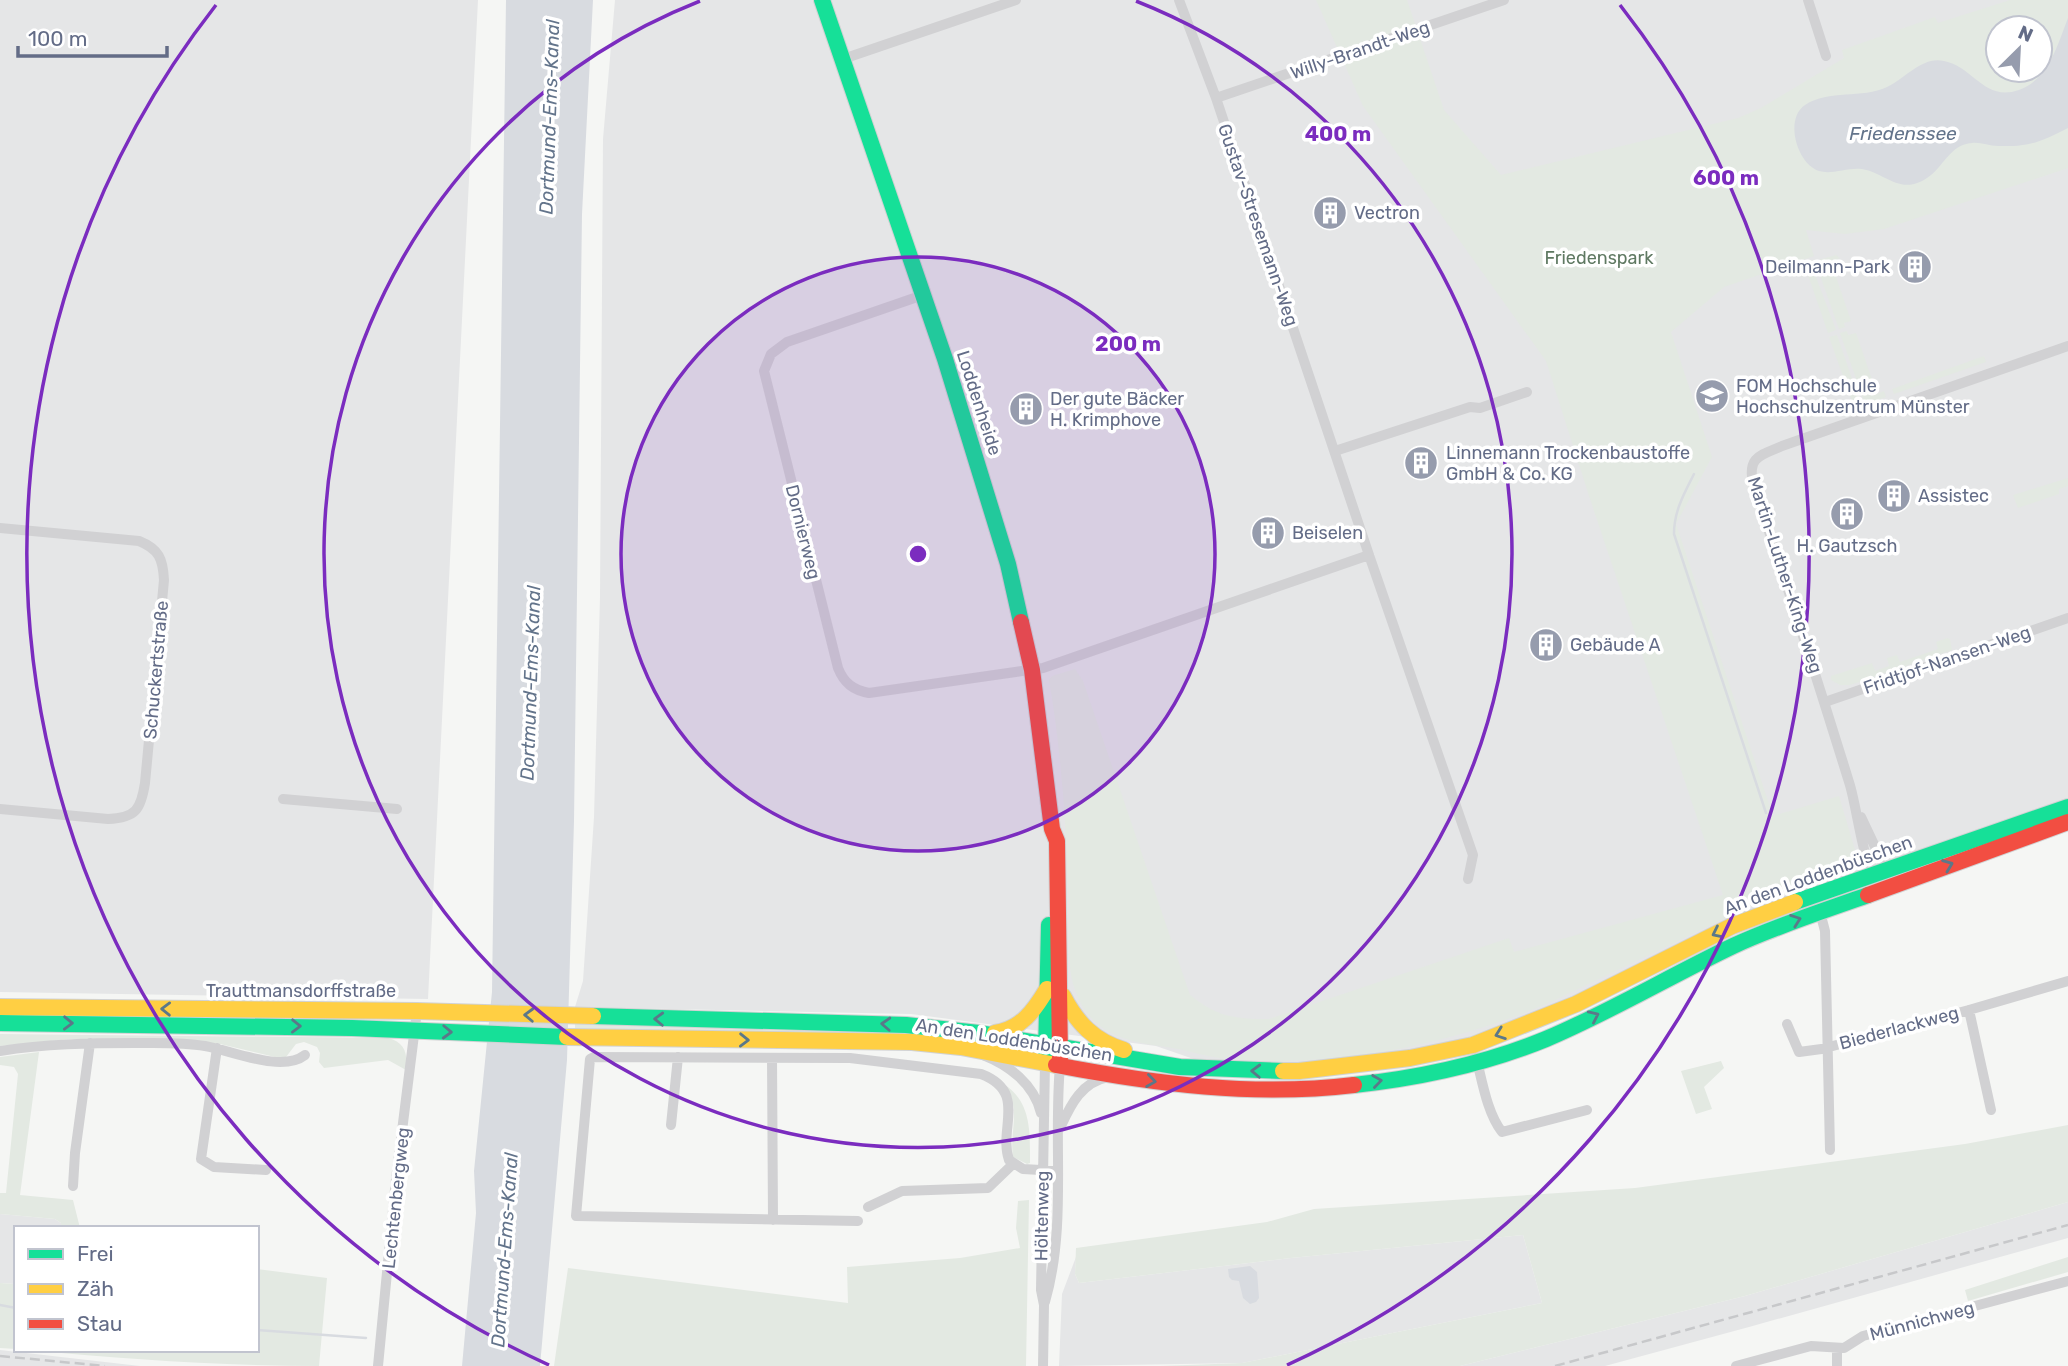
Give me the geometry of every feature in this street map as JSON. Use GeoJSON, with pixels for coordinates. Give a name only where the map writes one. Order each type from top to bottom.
{"type":"FeatureCollection","features":[{"type":"Feature","properties":{"kind":"main road","name":"Loddenheide"},"geometry":{"type":"LineString","coordinates":[[822,0],[974,450],[1008,564],[1032,670],[1052,829],[1057,841],[1059,878],[1052,1064]]}},
{"type":"Feature","properties":{"kind":"main road","name":"An den Loddenbüschen"},"geometry":{"type":"LineString","coordinates":[[417,1011],[864,1023],[979,1033],[1180,1067],[1214,1070],[1299,1071],[1410,1058],[1473,1045],[1576,1004],[1732,926],[2068,807]]}},
{"type":"Feature","properties":{"kind":"main road","name":"An den Loddenbüschen"},"geometry":{"type":"LineString","coordinates":[[416,1031],[578,1037],[912,1042],[963,1047],[1121,1076],[1210,1088],[1264,1091],[1326,1089],[1411,1076],[1477,1062],[1542,1040],[1733,946],[2068,822]]}},
{"type":"Feature","properties":{"kind":"main road"},"geometry":{"type":"LineString","coordinates":[[979,1033],[1007,1031],[1019,1024],[1029,1017],[1054,989],[1079,1024],[1096,1040],[1180,1067]]}},
{"type":"Feature","properties":{"kind":"main road","name":"Trauttmansdorffstraße"},"geometry":{"type":"LineString","coordinates":[[0,1007],[417,1011]]}},
{"type":"Feature","properties":{"kind":"main road","name":"Trauttmansdorffstraße"},"geometry":{"type":"LineString","coordinates":[[0,1023],[232,1025],[416,1031]]}},
{"type":"Feature","properties":{"kind":"street"},"geometry":{"type":"LineString","coordinates":[[843,59],[1016,0]]}},
{"type":"Feature","properties":{"kind":"street","name":"Gustav-Stresemann-Weg"},"geometry":{"type":"LineString","coordinates":[[1179,0],[1216,98],[1473,855],[1468,879]]}},
{"type":"Feature","properties":{"kind":"street","name":"Willy-Brandt-Weg"},"geometry":{"type":"LineString","coordinates":[[1216,98],[1504,0]]}},
{"type":"Feature","properties":{"kind":"street"},"geometry":{"type":"LineString","coordinates":[[1808,0],[1826,56]]}},
{"type":"Feature","properties":{"kind":"street","name":"Dornierweg"},"geometry":{"type":"LineString","coordinates":[[923,295],[787,342],[771,354],[764,371],[838,668],[849,685],[869,693],[1032,670]]}},
{"type":"Feature","properties":{"kind":"street","name":"Martin-Luther-King-Weg"},"geometry":{"type":"LineString","coordinates":[[1885,889],[1752,483],[1753,461],[1782,446],[2068,346]]}},
{"type":"Feature","properties":{"kind":"street"},"geometry":{"type":"LineString","coordinates":[[1335,451],[1527,392]]}},
{"type":"Feature","properties":{"kind":"street","name":"Schuckertstraße"},"geometry":{"type":"LineString","coordinates":[[0,528],[139,541],[159,553],[163,562],[164,580],[145,783],[137,810],[124,818],[108,819],[0,809]]}},
{"type":"Feature","properties":{"kind":"street"},"geometry":{"type":"LineString","coordinates":[[1032,670],[1068,661],[1369,555]]}},
{"type":"Feature","properties":{"kind":"street","name":"Fridtjof-Nansen-Weg"},"geometry":{"type":"LineString","coordinates":[[1825,702],[2068,618]]}},
{"type":"Feature","properties":{"kind":"street"},"geometry":{"type":"LineString","coordinates":[[283,799],[397,808]]}},
{"type":"Feature","properties":{"kind":"street","name":"Biederlackweg"},"geometry":{"type":"LineString","coordinates":[[1820,912],[1825,931],[1830,1150]]}},
{"type":"Feature","properties":{"kind":"street","name":"Biederlackweg"},"geometry":{"type":"LineString","coordinates":[[1787,1024],[1799,1052],[1829,1047],[2068,981]]}},
{"type":"Feature","properties":{"kind":"street","name":"Biederlackweg"},"geometry":{"type":"LineString","coordinates":[[1969,1010],[1991,1110]]}},
{"type":"Feature","properties":{"kind":"street","name":"Trauttmansdorffstraße"},"geometry":{"type":"LineString","coordinates":[[416,1031],[417,1011]]}},
{"type":"Feature","properties":{"kind":"street","name":"Lechtenbergweg"},"geometry":{"type":"LineString","coordinates":[[378,1366],[396,1179],[416,1031]]}},
{"type":"Feature","properties":{"kind":"street"},"geometry":{"type":"LineString","coordinates":[[0,1051],[57,1044],[187,1044],[280,1063],[294,1062],[305,1055]]}},
{"type":"Feature","properties":{"kind":"street"},"geometry":{"type":"LineString","coordinates":[[73,1186],[90,1044]]}},
{"type":"Feature","properties":{"kind":"street"},"geometry":{"type":"LineString","coordinates":[[1473,1045],[1497,1125],[1502,1132],[1587,1110]]}},
{"type":"Feature","properties":{"kind":"street","name":"Höltenweg"},"geometry":{"type":"LineString","coordinates":[[963,1047],[1014,1072],[1037,1100],[1044,1126]]}},
{"type":"Feature","properties":{"kind":"street"},"geometry":{"type":"LineString","coordinates":[[216,1048],[201,1159],[214,1167],[267,1170]]}},
{"type":"Feature","properties":{"kind":"street"},"geometry":{"type":"LineString","coordinates":[[671,1125],[678,1057]]}},
{"type":"Feature","properties":{"kind":"street"},"geometry":{"type":"LineString","coordinates":[[858,1221],[576,1216],[590,1059],[678,1057],[875,1060],[987,1076],[1002,1088],[1008,1100],[1010,1113],[1006,1150],[1013,1164],[1023,1170],[1058,1171]]}},
{"type":"Feature","properties":{"kind":"street"},"geometry":{"type":"LineString","coordinates":[[772,1058],[773,1220]]}},
{"type":"Feature","properties":{"kind":"street","name":"Höltenweg"},"geometry":{"type":"LineString","coordinates":[[1043,1366],[1044,1305],[1041,1290],[1044,1126],[1052,1064]]}},
{"type":"Feature","properties":{"kind":"street","name":"Höltenweg"},"geometry":{"type":"LineString","coordinates":[[1044,1305],[1054,1245],[1058,1171],[1059,1132],[1052,1064]]}},
{"type":"Feature","properties":{"kind":"street","name":"Höltenweg"},"geometry":{"type":"LineString","coordinates":[[1059,1132],[1075,1099],[1087,1086],[1101,1078],[1121,1076]]}},
{"type":"Feature","properties":{"kind":"street","name":"Höltenweg"},"geometry":{"type":"LineString","coordinates":[[868,1207],[902,1191],[988,1188],[1013,1164]]}},
{"type":"Feature","properties":{"kind":"street","name":"Münnichweg"},"geometry":{"type":"LineString","coordinates":[[1737,1366],[1811,1346],[1844,1348],[1863,1336],[2068,1281]]}},
{"type":"Feature","properties":{"kind":"street"},"geometry":{"type":"LineString","coordinates":[[1837,1348],[1837,1366]]}},
{"type":"Feature","properties":{"kind":"shaded area"},"geometry":{"type":"Polygon","coordinates":[[[0,0],[478,0],[428,999],[0,992],[0,0]]]}},
{"type":"Feature","properties":{"kind":"shaded area"},"geometry":{"type":"Polygon","coordinates":[[[615,0],[2068,0],[2068,802],[1866,872],[1544,1014],[1470,1039],[1409,1053],[1323,1065],[1211,1065],[1156,1046],[911,1014],[575,1007],[583,981],[594,817],[600,597],[603,139],[615,0]]]}},
{"type":"Feature","properties":{"kind":"shaded area"},"geometry":{"type":"Polygon","coordinates":[[[2068,1202],[2068,1238],[1605,1366],[1460,1366],[1745,1296],[2068,1202]]]}},
{"type":"Feature","properties":{"kind":"shaded area"},"geometry":{"type":"Polygon","coordinates":[[[0,1214],[55,1219],[61,1223],[61,1226],[14,1226],[14,1284],[0,1283],[0,1214]]]}},
{"type":"Feature","properties":{"kind":"shaded area"},"geometry":{"type":"Polygon","coordinates":[[[1523,1235],[1542,1303],[1242,1363],[1059,1366],[1062,1294],[1076,1257],[1075,1274],[1079,1283],[1523,1235]]]}},
{"type":"Feature","properties":{"kind":"shaded area"},"geometry":{"type":"Polygon","coordinates":[[[0,1350],[140,1366],[0,1366],[0,1350]]]}},
{"type":"Feature","properties":{"kind":"green space","name":"Friedenspark"},"geometry":{"type":"Polygon","coordinates":[[[1316,0],[1407,0],[1444,110],[1501,175],[1738,118],[1761,108],[1844,58],[1842,50],[1935,17],[1938,23],[2010,0],[2068,0],[2068,168],[1884,229],[1845,234],[1806,230],[1814,256],[1724,287],[1671,332],[1712,457],[1676,524],[1773,816],[1839,796],[1858,860],[1849,868],[1769,897],[1551,1002],[1472,1031],[1431,1042],[1347,1057],[1262,1061],[1220,1058],[1146,1044],[1117,1036],[1104,1029],[1083,1007],[1075,990],[1070,967],[1064,811],[1049,680],[1052,676],[1075,669],[1083,681],[1190,995],[1209,1008],[1226,1015],[1269,1019],[1509,938],[1514,952],[1723,895],[1546,361],[1363,106],[1316,0]]]}},
{"type":"Feature","properties":{"kind":"green space"},"geometry":{"type":"Polygon","coordinates":[[[1836,255],[1840,258],[1831,262],[1851,321],[1844,323],[1845,327],[1839,329],[1815,261],[1836,255]]]}},
{"type":"Feature","properties":{"kind":"green space"},"geometry":{"type":"Polygon","coordinates":[[[1811,264],[1836,330],[1828,333],[1808,275],[1801,277],[1811,264]]]}},
{"type":"Feature","properties":{"kind":"green space"},"geometry":{"type":"Polygon","coordinates":[[[1847,331],[1848,335],[1856,333],[1877,394],[1884,391],[1886,397],[1865,404],[1840,333],[1847,331]]]}},
{"type":"Feature","properties":{"kind":"green space"},"geometry":{"type":"Polygon","coordinates":[[[1837,335],[1861,405],[1847,410],[1845,404],[1852,401],[1829,337],[1837,335]]]}},
{"type":"Feature","properties":{"kind":"green space"},"geometry":{"type":"Polygon","coordinates":[[[1984,356],[1986,362],[1894,394],[1892,389],[1984,356]]]}},
{"type":"Feature","properties":{"kind":"green space"},"geometry":{"type":"Polygon","coordinates":[[[2068,478],[2068,486],[2059,489],[2059,494],[2018,508],[2013,495],[2068,478]]]}},
{"type":"Feature","properties":{"kind":"green space"},"geometry":{"type":"Polygon","coordinates":[[[1950,639],[1952,650],[1850,685],[1840,685],[1831,680],[1831,676],[1872,663],[1875,671],[1889,666],[1887,658],[1897,655],[1900,662],[1938,649],[1936,642],[1950,639]]]}},
{"type":"Feature","properties":{"kind":"green space"},"geometry":{"type":"Polygon","coordinates":[[[575,1022],[913,1033],[849,1035],[575,1032],[575,1022]]]}},
{"type":"Feature","properties":{"kind":"green space"},"geometry":{"type":"Polygon","coordinates":[[[913,1033],[943,1034],[1033,1049],[913,1033]]]}},
{"type":"Feature","properties":{"kind":"green space"},"geometry":{"type":"Polygon","coordinates":[[[0,1034],[388,1038],[402,1046],[406,1054],[406,1070],[388,1060],[324,1068],[319,1062],[320,1053],[317,1047],[304,1042],[296,1044],[286,1057],[279,1058],[220,1044],[185,1040],[71,1039],[0,1046],[0,1034]]]}},
{"type":"Feature","properties":{"kind":"green space"},"geometry":{"type":"Polygon","coordinates":[[[39,1052],[20,1195],[73,1200],[80,1226],[61,1226],[55,1219],[0,1214],[0,1193],[6,1193],[18,1074],[14,1067],[0,1065],[0,1057],[39,1052]]]}},
{"type":"Feature","properties":{"kind":"green space"},"geometry":{"type":"Polygon","coordinates":[[[1721,1061],[1724,1068],[1704,1087],[1712,1109],[1696,1114],[1681,1071],[1721,1061]]]}},
{"type":"Feature","properties":{"kind":"green space"},"geometry":{"type":"Polygon","coordinates":[[[1005,1085],[1020,1101],[1028,1120],[1030,1163],[1027,1164],[1013,1157],[1014,1111],[1005,1085]]]}},
{"type":"Feature","properties":{"kind":"green space"},"geometry":{"type":"Polygon","coordinates":[[[2068,1125],[2068,1202],[1745,1296],[1460,1366],[1160,1366],[1242,1363],[1542,1303],[1523,1235],[1079,1283],[1075,1274],[1076,1248],[1267,1222],[1314,1209],[1635,1188],[1965,1144],[2068,1125]]]}},
{"type":"Feature","properties":{"kind":"green space"},"geometry":{"type":"Polygon","coordinates":[[[1029,1200],[1026,1366],[554,1366],[568,1268],[848,1303],[847,1267],[960,1258],[1020,1248],[1016,1228],[1018,1201],[1029,1200]]]}},
{"type":"Feature","properties":{"kind":"green space"},"geometry":{"type":"Polygon","coordinates":[[[2068,1257],[2068,1272],[1968,1301],[1965,1290],[2068,1257]]]}},
{"type":"Feature","properties":{"kind":"green space"},"geometry":{"type":"Polygon","coordinates":[[[259,1269],[327,1278],[319,1366],[246,1365],[51,1352],[259,1352],[259,1269]]]}},
{"type":"Feature","properties":{"kind":"green space"},"geometry":{"type":"Polygon","coordinates":[[[0,1283],[14,1284],[14,1349],[0,1348],[0,1283]]]}},
{"type":"Feature","properties":{"kind":"water","name":"Dortmund-Ems-Kanal"},"geometry":{"type":"Polygon","coordinates":[[[506,0],[593,0],[582,214],[574,821],[567,1060],[540,1366],[462,1366],[476,1213],[474,1171],[492,992],[506,0]]]}},
{"type":"Feature","properties":{"kind":"water","name":"Friedenssee"},"geometry":{"type":"Polygon","coordinates":[[[2068,18],[2068,128],[2035,143],[2019,146],[1964,144],[1952,152],[1927,178],[1909,185],[1893,182],[1862,169],[1819,171],[1811,167],[1799,151],[1794,130],[1795,120],[1805,105],[1814,100],[1877,91],[1921,65],[1936,60],[1954,64],[1988,88],[1997,91],[2019,90],[2030,84],[2054,84],[2056,50],[2068,18]]]}},
{"type":"Feature","properties":{"kind":"water"},"geometry":{"type":"Polygon","coordinates":[[[1250,1266],[1257,1272],[1259,1298],[1250,1304],[1243,1298],[1239,1281],[1229,1277],[1228,1269],[1250,1266]]]}},
{"type":"Feature","properties":{"kind":"waterway"},"geometry":{"type":"LineString","coordinates":[[1694,474],[1678,510],[1674,534],[1766,813]]}},
{"type":"Feature","properties":{"kind":"waterway"},"geometry":{"type":"LineString","coordinates":[[0,1305],[14,1308]]}},
{"type":"Feature","properties":{"kind":"waterway"},"geometry":{"type":"LineString","coordinates":[[259,1330],[366,1338]]}},
{"type":"Feature","properties":{"kind":"railway"},"geometry":{"type":"LineString","coordinates":[[1555,1366],[2068,1225]]}},
{"type":"Feature","properties":{"kind":"railway"},"geometry":{"type":"LineString","coordinates":[[0,1356],[105,1366]]}},
{"type":"Feature","properties":{"kind":"traffic: fast"},"geometry":{"type":"LineString","coordinates":[[822,0],[945,359],[1008,564],[1021,622]]}},
{"type":"Feature","properties":{"kind":"traffic: fast"},"geometry":{"type":"LineString","coordinates":[[1795,902],[2068,807]]}},
{"type":"Feature","properties":{"kind":"traffic: fast"},"geometry":{"type":"LineString","coordinates":[[1354,1085],[1452,1069],[1523,1048],[1593,1017],[1749,939],[1868,895]]}},
{"type":"Feature","properties":{"kind":"traffic: fast"},"geometry":{"type":"LineString","coordinates":[[1046,1053],[1049,925]]}},
{"type":"Feature","properties":{"kind":"traffic: fast"},"geometry":{"type":"LineString","coordinates":[[593,1016],[906,1025],[979,1033],[1180,1067],[1283,1071]]}},
{"type":"Feature","properties":{"kind":"traffic: fast"},"geometry":{"type":"LineString","coordinates":[[0,1023],[352,1028],[567,1037]]}},
{"type":"Feature","properties":{"kind":"traffic: slow"},"geometry":{"type":"LineString","coordinates":[[1283,1071],[1410,1058],[1473,1045],[1576,1004],[1732,926],[1795,902]]}},
{"type":"Feature","properties":{"kind":"traffic: slow"},"geometry":{"type":"LineString","coordinates":[[995,1033],[1012,1028],[1026,1018],[1047,989]]}},
{"type":"Feature","properties":{"kind":"traffic: slow"},"geometry":{"type":"LineString","coordinates":[[1063,996],[1074,1015],[1088,1030],[1104,1042],[1124,1050]]}},
{"type":"Feature","properties":{"kind":"traffic: slow"},"geometry":{"type":"LineString","coordinates":[[0,1007],[417,1011],[593,1016]]}},
{"type":"Feature","properties":{"kind":"traffic: slow"},"geometry":{"type":"LineString","coordinates":[[567,1037],[912,1042],[961,1047],[1056,1065]]}},
{"type":"Feature","properties":{"kind":"traffic: jam"},"geometry":{"type":"LineString","coordinates":[[1021,622],[1032,670],[1052,829],[1057,841],[1060,1058]]}},
{"type":"Feature","properties":{"kind":"traffic: jam"},"geometry":{"type":"LineString","coordinates":[[1868,895],[2068,822]]}},
{"type":"Feature","properties":{"kind":"traffic: jam"},"geometry":{"type":"LineString","coordinates":[[1056,1065],[1205,1087],[1279,1090],[1354,1085]]}},
{"type":"Feature","properties":{"kind":"place","name":"Vectron"},"geometry":{"type":"Point","coordinates":[1330,213]}},
{"type":"Feature","properties":{"kind":"place","name":"Deilmann-Park"},"geometry":{"type":"Point","coordinates":[1915,267]}},
{"type":"Feature","properties":{"kind":"place","name":"FOM Hochschule Hochschulzentrum Münster"},"geometry":{"type":"Point","coordinates":[1712,396]}},
{"type":"Feature","properties":{"kind":"place","name":"Der gute Bäcker H. Krimphove"},"geometry":{"type":"Point","coordinates":[1026,409]}},
{"type":"Feature","properties":{"kind":"place","name":"Linnemann Trockenbaustoffe GmbH & Co. KG"},"geometry":{"type":"Point","coordinates":[1421,463]}},
{"type":"Feature","properties":{"kind":"place","name":"Assistec"},"geometry":{"type":"Point","coordinates":[1894,496]}},
{"type":"Feature","properties":{"kind":"place","name":"H. Gautzsch"},"geometry":{"type":"Point","coordinates":[1847,514]}},
{"type":"Feature","properties":{"kind":"place","name":"Beiselen"},"geometry":{"type":"Point","coordinates":[1268,533]}},
{"type":"Feature","properties":{"kind":"place","name":"Gebäude A"},"geometry":{"type":"Point","coordinates":[1546,645]}}]}
